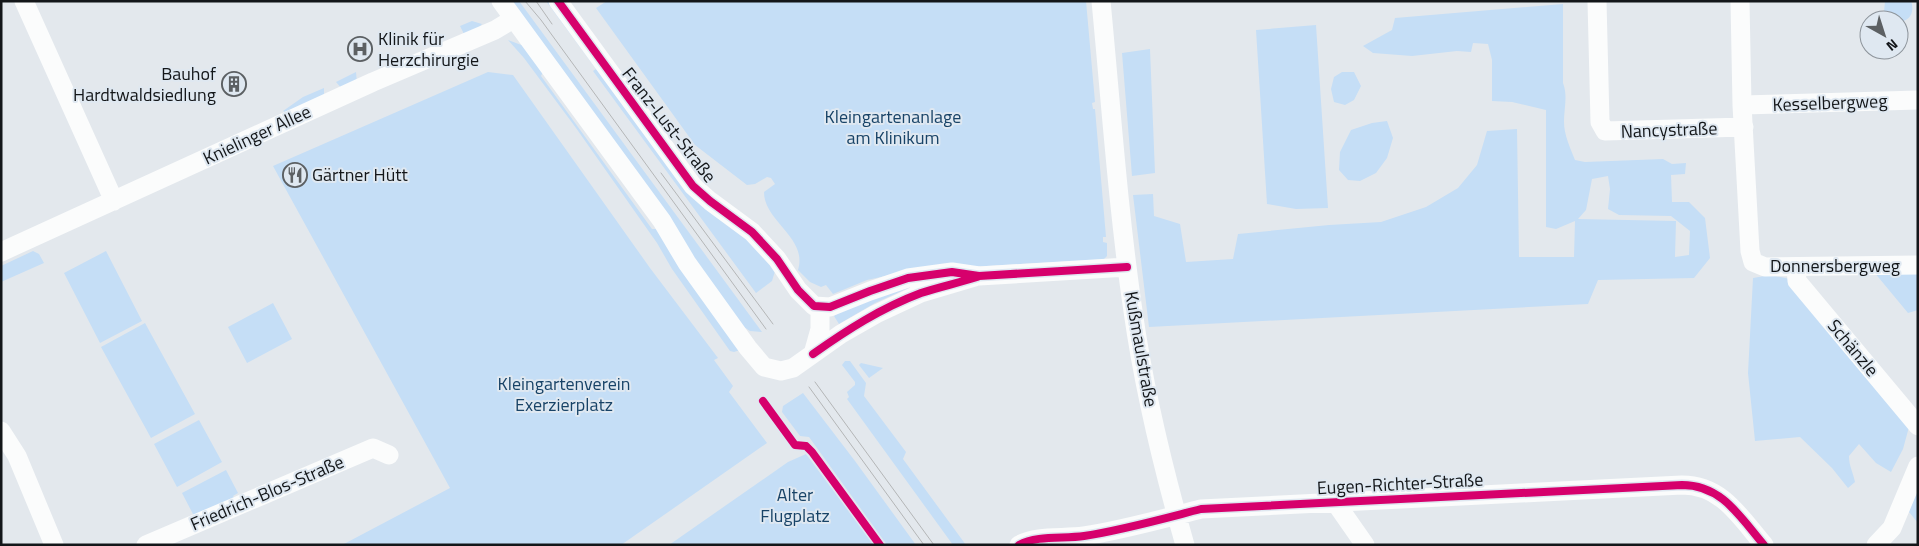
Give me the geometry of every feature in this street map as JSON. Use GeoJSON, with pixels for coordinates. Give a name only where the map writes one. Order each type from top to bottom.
{"type":"FeatureCollection","features":[{"type":"Feature","properties":{"kind":"street"},"geometry":{"type":"LineString","coordinates":[[24,1],[114,201]]}},
{"type":"Feature","properties":{"kind":"street"},"geometry":{"type":"LineString","coordinates":[[501,1],[662,221],[687,263],[756,359],[764,367],[781,371],[800,364],[842,334],[876,314],[921,293],[979,276]]}},
{"type":"Feature","properties":{"kind":"street","name":"Franz-Lust-Straße"},"geometry":{"type":"LineString","coordinates":[[558,1],[693,186],[752,232],[777,259],[809,303],[820,307]]}},
{"type":"Feature","properties":{"kind":"street","name":"Kußmaulstraße"},"geometry":{"type":"LineString","coordinates":[[1101,1],[1127,267],[1146,390],[1185,545]]}},
{"type":"Feature","properties":{"kind":"street","name":"Nancystraße"},"geometry":{"type":"LineString","coordinates":[[1597,1],[1600,122],[1606,131],[1744,127]]}},
{"type":"Feature","properties":{"kind":"street"},"geometry":{"type":"LineString","coordinates":[[1740,1],[1744,127]]}},
{"type":"Feature","properties":{"kind":"street","name":"Knielinger Allee"},"geometry":{"type":"LineString","coordinates":[[1,252],[356,90],[495,30],[513,19]]}},
{"type":"Feature","properties":{"kind":"street","name":"Kesselbergweg"},"geometry":{"type":"LineString","coordinates":[[1742,105],[1918,100]]}},
{"type":"Feature","properties":{"kind":"street","name":"Donnersbergweg"},"geometry":{"type":"LineString","coordinates":[[1744,127],[1750,251],[1753,262],[1765,267],[1918,265]]}},
{"type":"Feature","properties":{"kind":"street"},"geometry":{"type":"LineString","coordinates":[[813,354],[820,329],[820,307],[836,305],[908,278],[952,272],[979,276],[1127,267]]}},
{"type":"Feature","properties":{"kind":"street","name":"Schänzle"},"geometry":{"type":"LineString","coordinates":[[1796,267],[1797,281],[1918,426]]}},
{"type":"Feature","properties":{"kind":"street"},"geometry":{"type":"LineString","coordinates":[[1,431],[17,456],[54,545]]}},
{"type":"Feature","properties":{"kind":"street","name":"Friedrich-Blos-Straße"},"geometry":{"type":"LineString","coordinates":[[146,545],[373,448],[389,455]]}},
{"type":"Feature","properties":{"kind":"street"},"geometry":{"type":"LineString","coordinates":[[1876,545],[1892,528],[1918,466]]}},
{"type":"Feature","properties":{"kind":"street","name":"Eugen-Richter-Straße"},"geometry":{"type":"LineString","coordinates":[[1019,545],[1031,540],[1083,536],[1151,523],[1201,509],[1689,485],[1712,491],[1722,498],[1764,545]]}},
{"type":"Feature","properties":{"kind":"street"},"geometry":{"type":"LineString","coordinates":[[1335,502],[1364,545]]}},
{"type":"Feature","properties":{"kind":"green space"},"geometry":{"type":"Polygon","coordinates":[[[510,1],[519,1],[762,332],[750,331],[741,325],[510,1]]]}},
{"type":"Feature","properties":{"kind":"green space"},"geometry":{"type":"Polygon","coordinates":[[[546,1],[552,1],[735,224],[776,268],[772,281],[756,293],[593,71],[596,69],[546,1]]]}},
{"type":"Feature","properties":{"kind":"green space","name":"Kleingartenanlage am Klinikum"},"geometry":{"type":"Polygon","coordinates":[[[607,1],[1086,1],[1095,102],[1092,103],[1093,109],[1095,109],[1106,237],[1103,237],[1103,242],[1107,243],[1107,256],[1104,259],[1093,260],[913,270],[867,280],[833,294],[826,285],[821,287],[810,282],[798,270],[799,258],[797,248],[766,203],[764,192],[775,184],[771,178],[767,177],[755,184],[747,185],[695,145],[596,8],[607,1]]]}},
{"type":"Feature","properties":{"kind":"green space"},"geometry":{"type":"Polygon","coordinates":[[[1885,1],[1911,1],[1912,12],[1909,18],[1909,10],[1884,10],[1885,1]]]}},
{"type":"Feature","properties":{"kind":"green space"},"geometry":{"type":"Polygon","coordinates":[[[1563,4],[1563,83],[1566,97],[1564,127],[1575,160],[1585,162],[1663,159],[1672,164],[1686,163],[1685,174],[1671,175],[1672,202],[1689,202],[1705,218],[1710,258],[1694,278],[1598,280],[1588,304],[1149,327],[1133,195],[1153,194],[1154,216],[1180,224],[1186,262],[1233,259],[1238,234],[1381,222],[1426,207],[1458,188],[1477,165],[1487,131],[1517,129],[1519,257],[1574,257],[1575,221],[1556,229],[1546,227],[1546,110],[1512,102],[1492,101],[1492,60],[1488,44],[1473,43],[1471,52],[1457,51],[1412,56],[1373,53],[1363,46],[1392,30],[1395,18],[1563,4]],[[1608,176],[1592,179],[1586,210],[1578,219],[1676,221],[1675,257],[1689,255],[1690,231],[1671,216],[1619,215],[1608,209],[1610,189],[1608,176]]]}},
{"type":"Feature","properties":{"kind":"green space"},"geometry":{"type":"Polygon","coordinates":[[[472,21],[482,24],[476,31],[465,36],[460,26],[472,21]]]}},
{"type":"Feature","properties":{"kind":"green space"},"geometry":{"type":"Polygon","coordinates":[[[1316,25],[1328,208],[1296,209],[1267,204],[1256,30],[1316,25]]]}},
{"type":"Feature","properties":{"kind":"green space"},"geometry":{"type":"Polygon","coordinates":[[[508,40],[524,46],[544,70],[541,76],[652,229],[657,229],[740,350],[730,351],[576,128],[524,58],[508,40]]]}},
{"type":"Feature","properties":{"kind":"green space"},"geometry":{"type":"Polygon","coordinates":[[[1150,49],[1155,173],[1132,176],[1122,53],[1150,49]]]}},
{"type":"Feature","properties":{"kind":"green space"},"geometry":{"type":"Polygon","coordinates":[[[356,72],[357,84],[343,90],[336,82],[356,72]]]}},
{"type":"Feature","properties":{"kind":"green space","name":"Kleingartenverein Exerzierplatz"},"geometry":{"type":"Polygon","coordinates":[[[488,72],[513,75],[650,268],[718,358],[714,360],[733,386],[729,392],[767,443],[621,545],[342,545],[450,488],[273,166],[488,72]]]}},
{"type":"Feature","properties":{"kind":"green space"},"geometry":{"type":"Polygon","coordinates":[[[1342,72],[1354,72],[1361,86],[1354,100],[1345,105],[1334,102],[1331,89],[1334,77],[1342,72]]]}},
{"type":"Feature","properties":{"kind":"green space"},"geometry":{"type":"Polygon","coordinates":[[[324,88],[324,99],[290,114],[283,111],[303,97],[324,88]]]}},
{"type":"Feature","properties":{"kind":"green space"},"geometry":{"type":"Polygon","coordinates":[[[1387,121],[1393,138],[1387,158],[1376,173],[1360,181],[1348,180],[1339,170],[1340,152],[1351,130],[1372,123],[1387,121]]]}},
{"type":"Feature","properties":{"kind":"green space"},"geometry":{"type":"Polygon","coordinates":[[[33,251],[39,254],[44,263],[1,282],[1,266],[33,251]]]}},
{"type":"Feature","properties":{"kind":"green space"},"geometry":{"type":"Polygon","coordinates":[[[106,251],[142,321],[100,343],[64,273],[106,251]]]}},
{"type":"Feature","properties":{"kind":"green space"},"geometry":{"type":"Polygon","coordinates":[[[1918,270],[1918,310],[1908,313],[1874,272],[1918,270]]]}},
{"type":"Feature","properties":{"kind":"green space"},"geometry":{"type":"Polygon","coordinates":[[[1771,275],[1790,279],[1909,427],[1903,449],[1891,472],[1876,463],[1859,444],[1849,456],[1855,482],[1848,488],[1832,468],[1800,437],[1755,441],[1748,373],[1753,278],[1771,275]]]}},
{"type":"Feature","properties":{"kind":"green space"},"geometry":{"type":"Polygon","coordinates":[[[919,283],[875,303],[839,324],[834,316],[847,308],[919,283]]]}},
{"type":"Feature","properties":{"kind":"green space"},"geometry":{"type":"Polygon","coordinates":[[[273,303],[292,339],[247,363],[228,327],[273,303]]]}},
{"type":"Feature","properties":{"kind":"green space"},"geometry":{"type":"Polygon","coordinates":[[[145,323],[195,414],[151,438],[101,347],[145,323]]]}},
{"type":"Feature","properties":{"kind":"green space"},"geometry":{"type":"Polygon","coordinates":[[[845,361],[850,361],[866,383],[864,396],[906,452],[903,459],[966,545],[953,545],[847,399],[849,397],[847,392],[855,385],[855,382],[842,365],[845,361]]]}},
{"type":"Feature","properties":{"kind":"green space"},"geometry":{"type":"Polygon","coordinates":[[[861,363],[883,368],[869,378],[859,365],[861,363]]]}},
{"type":"Feature","properties":{"kind":"green space"},"geometry":{"type":"Polygon","coordinates":[[[803,393],[916,545],[887,545],[809,437],[800,436],[782,412],[783,406],[803,393]]]}},
{"type":"Feature","properties":{"kind":"green space"},"geometry":{"type":"Polygon","coordinates":[[[199,420],[222,462],[177,487],[154,444],[199,420]]]}},
{"type":"Feature","properties":{"kind":"green space","name":"Alter Flugplatz"},"geometry":{"type":"Polygon","coordinates":[[[806,454],[874,545],[669,545],[788,462],[806,454]]]}},
{"type":"Feature","properties":{"kind":"green space"},"geometry":{"type":"Polygon","coordinates":[[[226,470],[238,493],[233,496],[235,499],[194,516],[182,493],[226,470]]]}},
{"type":"Feature","properties":{"kind":"green space"},"geometry":{"type":"Polygon","coordinates":[[[1918,483],[1918,523],[1909,512],[1918,483]]]}},
{"type":"Feature","properties":{"kind":"tram line"},"geometry":{"type":"LineString","coordinates":[[525,1],[541,20],[766,329]]}},
{"type":"Feature","properties":{"kind":"tram line"},"geometry":{"type":"LineString","coordinates":[[536,1],[552,24]]}},
{"type":"Feature","properties":{"kind":"tram line"},"geometry":{"type":"LineString","coordinates":[[661,173],[773,324]]}},
{"type":"Feature","properties":{"kind":"tram line"},"geometry":{"type":"LineString","coordinates":[[815,382],[934,545]]}},
{"type":"Feature","properties":{"kind":"tram line"},"geometry":{"type":"LineString","coordinates":[[809,387],[924,545]]}},
{"type":"Feature","properties":{"kind":"cycle path"},"geometry":{"type":"LineString","coordinates":[[558,1],[693,186],[752,232],[777,259],[798,290],[814,306],[830,307],[908,278],[952,272],[979,276],[1127,267]]}},
{"type":"Feature","properties":{"kind":"cycle path"},"geometry":{"type":"LineString","coordinates":[[813,354],[852,328],[892,305],[921,293],[977,277]]}},
{"type":"Feature","properties":{"kind":"cycle path"},"geometry":{"type":"LineString","coordinates":[[763,401],[795,445],[806,446],[812,452],[880,545]]}},
{"type":"Feature","properties":{"kind":"cycle path"},"geometry":{"type":"LineString","coordinates":[[1019,545],[1034,540],[1084,536],[1113,531],[1201,509],[1682,485],[1696,486],[1708,490],[1729,504],[1764,545]]}},
{"type":"Feature","properties":{"kind":"place","name":"Klinik für Herzchirurgie"},"geometry":{"type":"Point","coordinates":[360,49]}},
{"type":"Feature","properties":{"kind":"place","name":"Bauhof Hardtwaldsiedlung"},"geometry":{"type":"Point","coordinates":[234,84]}},
{"type":"Feature","properties":{"kind":"place","name":"Gärtner Hütt"},"geometry":{"type":"Point","coordinates":[295,175]}}]}
